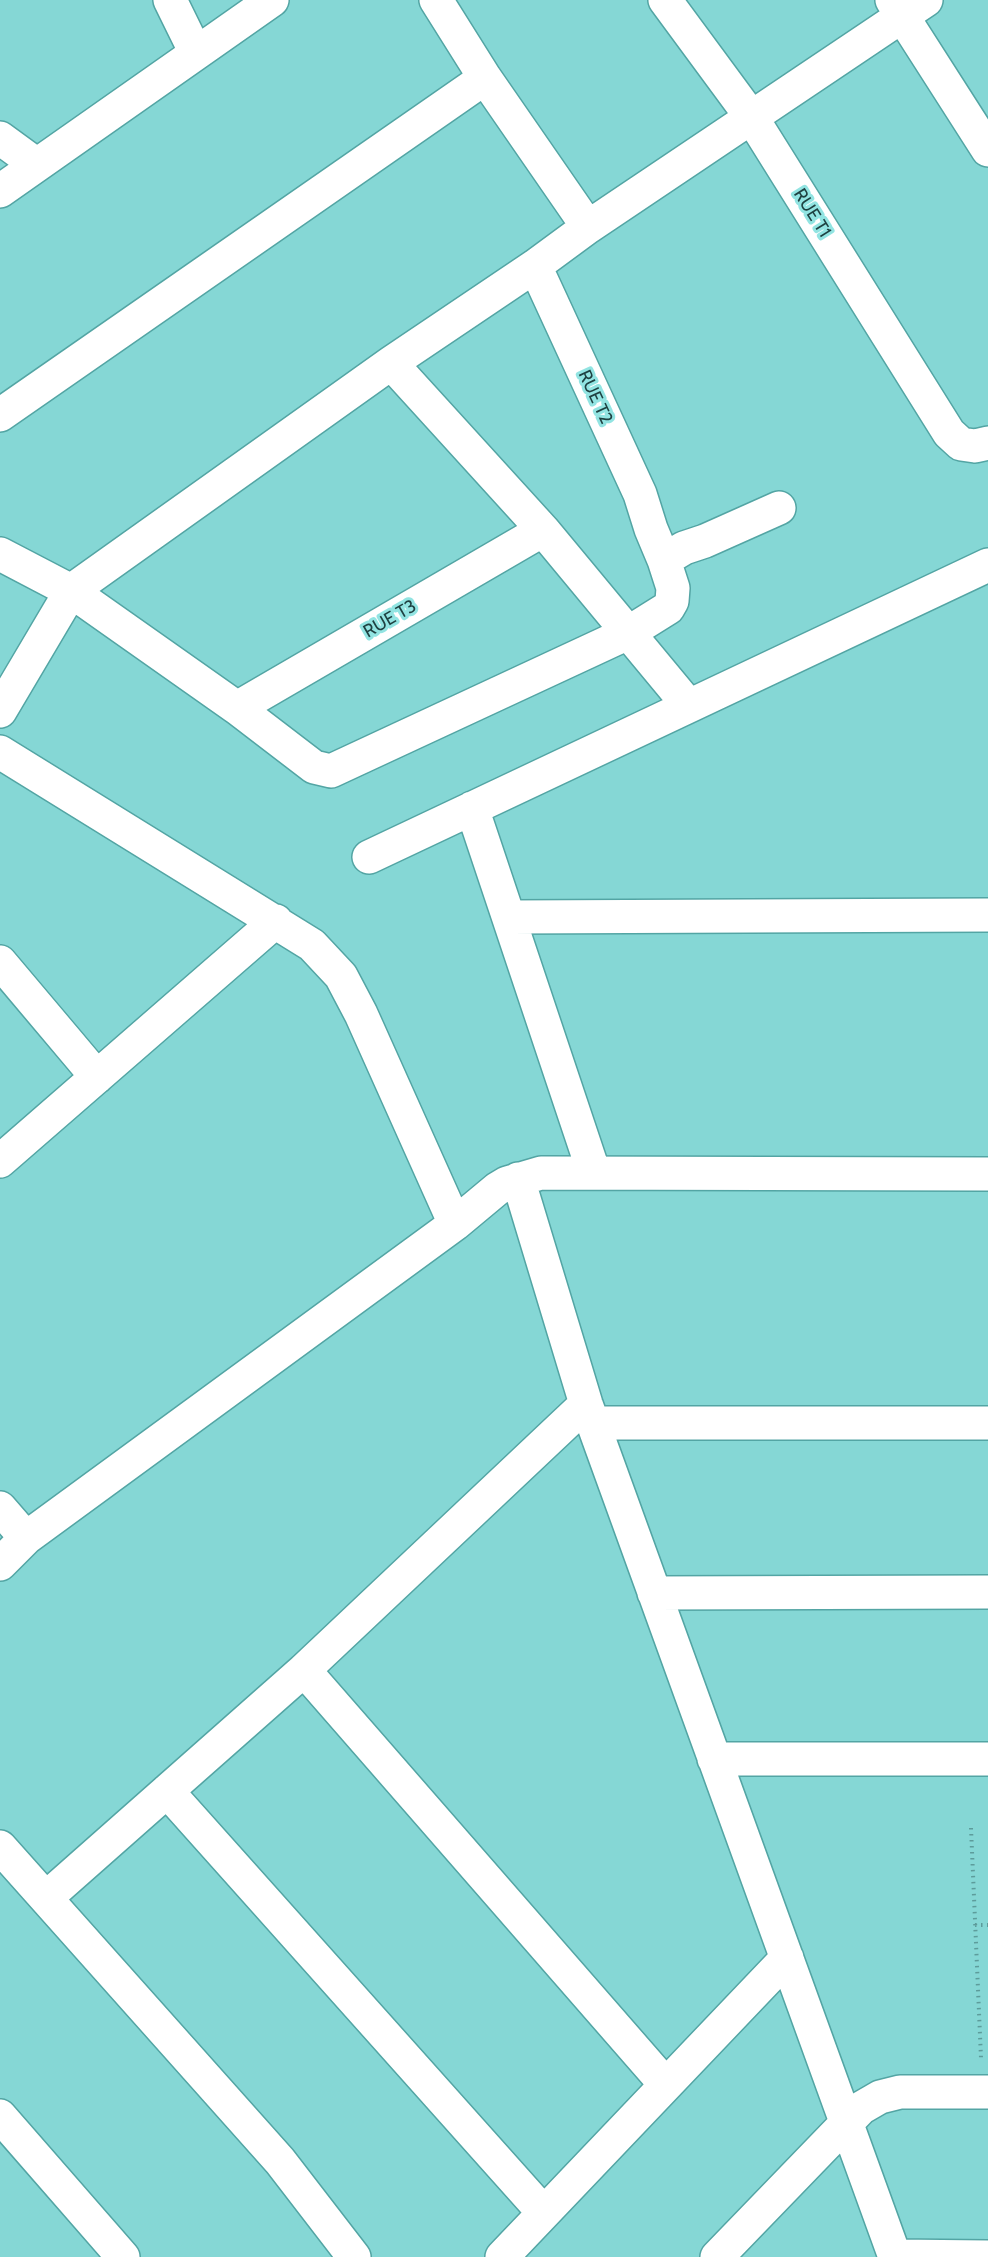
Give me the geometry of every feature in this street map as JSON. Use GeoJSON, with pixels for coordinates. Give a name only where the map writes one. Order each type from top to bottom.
{"type":"FeatureCollection","features":[{"type":"Feature","properties":{"kind":"street"},"geometry":{"type":"LineString","coordinates":[[170,0],[196,53]]}},
{"type":"Feature","properties":{"kind":"street"},"geometry":{"type":"LineString","coordinates":[[0,191],[272,0]]}},
{"type":"Feature","properties":{"kind":"street"},"geometry":{"type":"LineString","coordinates":[[436,0],[485,78],[588,226]]}},
{"type":"Feature","properties":{"kind":"street","name":"RUE T1"},"geometry":{"type":"LineString","coordinates":[[665,0],[752,118],[949,433],[962,444],[975,446],[988,443]]}},
{"type":"Feature","properties":{"kind":"street"},"geometry":{"type":"LineString","coordinates":[[0,711],[71,591],[391,363],[535,266],[588,226],[752,118],[906,5],[988,150]]}},
{"type":"Feature","properties":{"kind":"street"},"geometry":{"type":"LineString","coordinates":[[0,415],[485,78]]}},
{"type":"Feature","properties":{"kind":"street"},"geometry":{"type":"LineString","coordinates":[[0,138],[37,165]]}},
{"type":"Feature","properties":{"kind":"street","name":"RUE T2"},"geometry":{"type":"LineString","coordinates":[[535,266],[640,494],[673,588],[672,601],[668,608],[628,633]]}},
{"type":"Feature","properties":{"kind":"street"},"geometry":{"type":"LineString","coordinates":[[391,363],[543,530],[689,706]]}},
{"type":"Feature","properties":{"kind":"street"},"geometry":{"type":"LineString","coordinates":[[664,560],[684,548],[779,508]]}},
{"type":"Feature","properties":{"kind":"street","name":"RUE T3"},"geometry":{"type":"LineString","coordinates":[[237,708],[543,530]]}},
{"type":"Feature","properties":{"kind":"street"},"geometry":{"type":"LineString","coordinates":[[0,554],[71,591],[237,708],[314,767],[331,771],[628,633]]}},
{"type":"Feature","properties":{"kind":"street"},"geometry":{"type":"LineString","coordinates":[[369,857],[689,706],[986,572]]}},
{"type":"Feature","properties":{"kind":"street"},"geometry":{"type":"LineString","coordinates":[[0,752],[312,945],[341,976],[361,1014],[455,1224]]}},
{"type":"Feature","properties":{"kind":"street"},"geometry":{"type":"LineString","coordinates":[[472,808],[594,1173]]}},
{"type":"Feature","properties":{"kind":"street"},"geometry":{"type":"LineString","coordinates":[[509,917],[988,915]]}},
{"type":"Feature","properties":{"kind":"street"},"geometry":{"type":"LineString","coordinates":[[0,1161],[276,921]]}},
{"type":"Feature","properties":{"kind":"street"},"geometry":{"type":"LineString","coordinates":[[0,962],[97,1077]]}},
{"type":"Feature","properties":{"kind":"street"},"geometry":{"type":"LineString","coordinates":[[0,1564],[26,1538],[455,1224],[497,1189],[518,1179],[541,1173],[988,1174]]}},
{"type":"Feature","properties":{"kind":"street"},"geometry":{"type":"LineString","coordinates":[[518,1179],[589,1413],[895,2257],[988,2257]]}},
{"type":"Feature","properties":{"kind":"street"},"geometry":{"type":"LineString","coordinates":[[46,1898],[304,1670],[589,1413],[988,1423]]}},
{"type":"Feature","properties":{"kind":"street"},"geometry":{"type":"LineString","coordinates":[[0,1508],[26,1538]]}},
{"type":"Feature","properties":{"kind":"street"},"geometry":{"type":"LineString","coordinates":[[654,1593],[988,1592]]}},
{"type":"Feature","properties":{"kind":"street"},"geometry":{"type":"LineString","coordinates":[[304,1670],[666,2085]]}},
{"type":"Feature","properties":{"kind":"street"},"geometry":{"type":"LineString","coordinates":[[714,1759],[988,1759]]}},
{"type":"Feature","properties":{"kind":"street"},"geometry":{"type":"LineString","coordinates":[[167,1791],[544,2212]]}},
{"type":"Feature","properties":{"kind":"street"},"geometry":{"type":"LineString","coordinates":[[0,1846],[280,2161],[354,2257]]}},
{"type":"Feature","properties":{"kind":"street"},"geometry":{"type":"LineString","coordinates":[[502,2257],[787,1958]]}},
{"type":"Feature","properties":{"kind":"street"},"geometry":{"type":"LineString","coordinates":[[717,2257],[861,2108],[880,2097],[900,2092],[985,2092]]}},
{"type":"Feature","properties":{"kind":"street"},"geometry":{"type":"LineString","coordinates":[[0,2116],[123,2257]]}},
{"type":"Feature","properties":{"kind":"path"},"geometry":{"type":"LineString","coordinates":[[971,1828],[985,2092]]}},
{"type":"Feature","properties":{"kind":"path"},"geometry":{"type":"LineString","coordinates":[[975,1925],[988,1925]]}}]}
